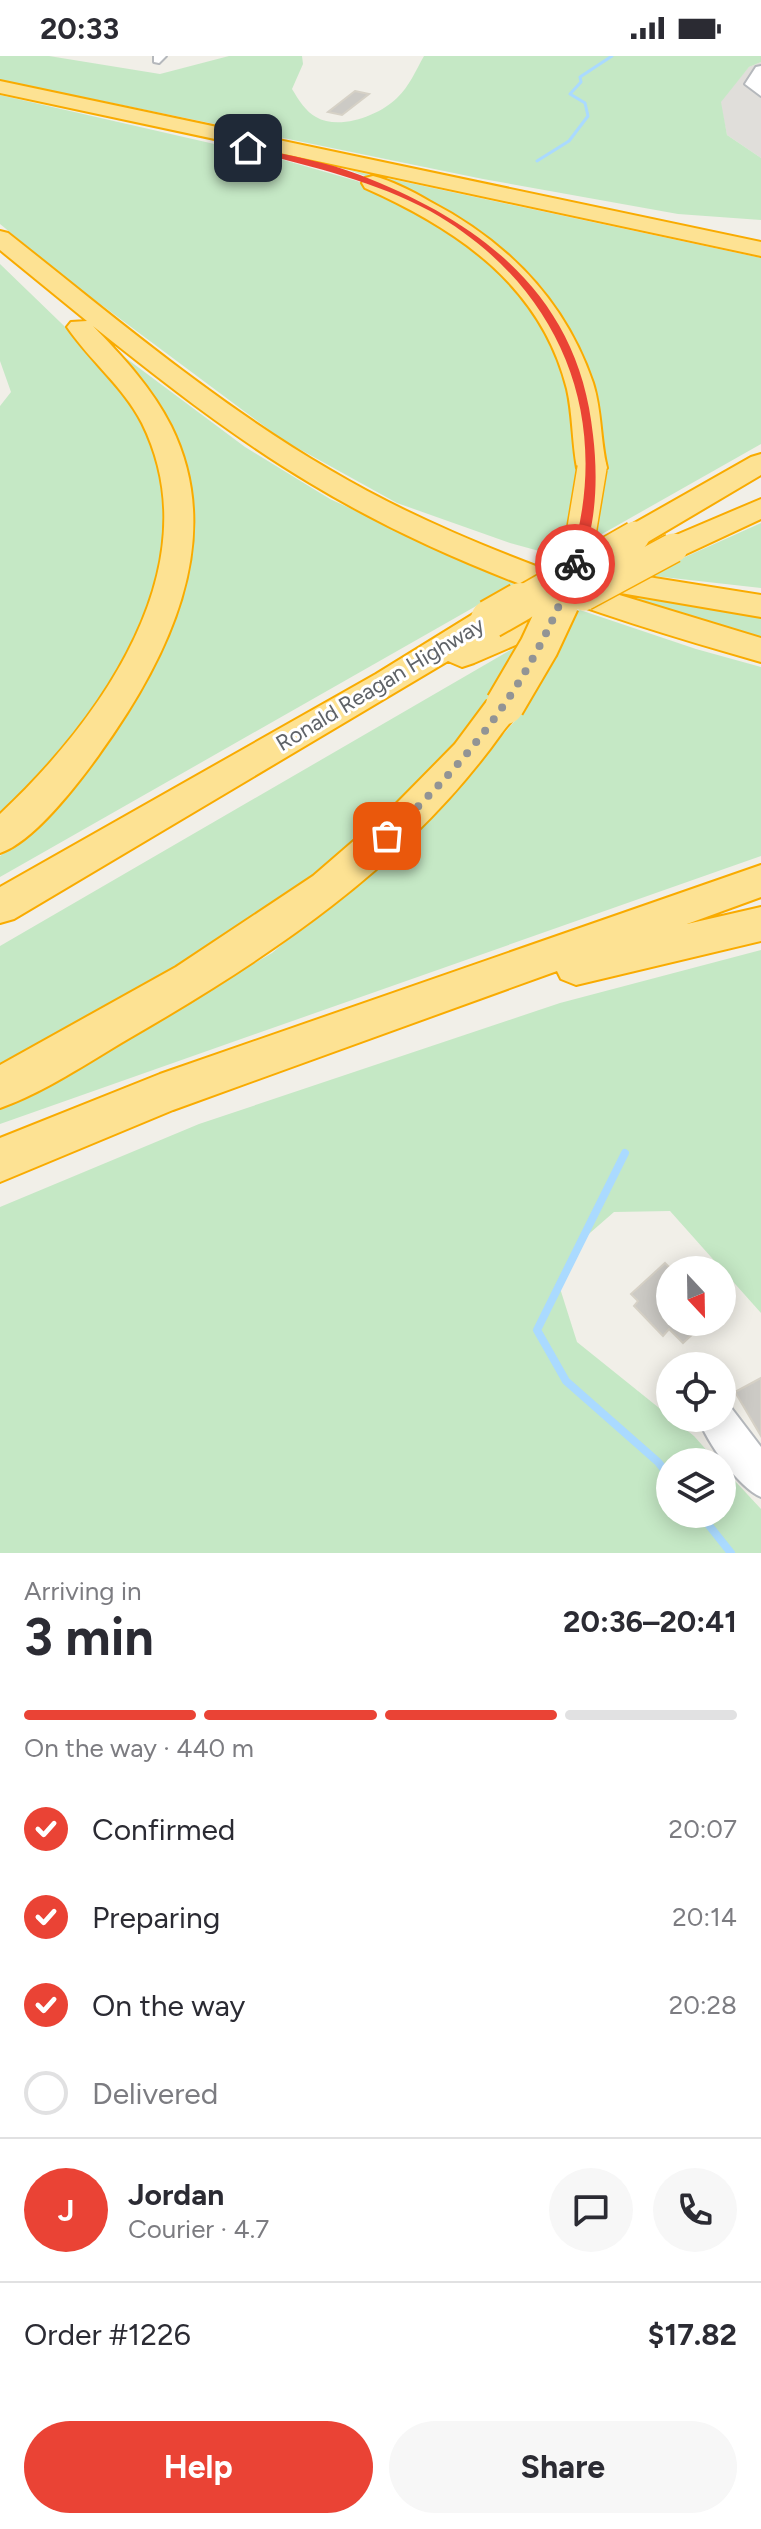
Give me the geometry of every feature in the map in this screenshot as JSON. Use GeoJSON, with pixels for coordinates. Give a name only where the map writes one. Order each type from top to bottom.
{"type":"FeatureCollection","features":[{"type":"Feature","properties":{"kind":"highway"},"geometry":{"type":"LineString","coordinates":[[0,87],[761,249]]}},
{"type":"Feature","properties":{"kind":"highway"},"geometry":{"type":"LineString","coordinates":[[0,1088],[104,1032],[195,977],[342,875],[434,791],[505,705],[544,641],[562,601],[583,539],[592,468],[580,387],[565,346],[529,286],[489,247],[432,209],[372,182],[308,162],[225,143],[179,126]]}},
{"type":"Feature","properties":{"kind":"highway"},"geometry":{"type":"LineString","coordinates":[[441,181],[632,212],[761,227]]}},
{"type":"Feature","properties":{"kind":"highway"},"geometry":{"type":"LineString","coordinates":[[0,238],[108,326],[265,443],[392,513],[472,551],[589,598],[761,650]]}},
{"type":"Feature","properties":{"kind":"highway"},"geometry":{"type":"LineString","coordinates":[[0,244],[102,351],[150,413],[169,456],[180,517],[171,587],[150,644],[96,733],[58,779],[0,838]]}},
{"type":"Feature","properties":{"kind":"highway","name":"Ronald Reagan Highway"},"geometry":{"type":"LineString","coordinates":[[0,907],[761,463]]}},
{"type":"Feature","properties":{"kind":"highway"},"geometry":{"type":"LineString","coordinates":[[388,683],[536,623],[673,548],[761,508]]}},
{"type":"Feature","properties":{"kind":"highway"},"geometry":{"type":"LineString","coordinates":[[392,513],[595,579],[761,606]]}},
{"type":"Feature","properties":{"kind":"highway"},"geometry":{"type":"LineString","coordinates":[[0,1160],[160,1094],[761,881]]}},
{"type":"Feature","properties":{"kind":"highway"},"geometry":{"type":"LineString","coordinates":[[464,987],[599,962],[761,924]]}},
{"type":"Feature","properties":{"kind":"street"},"geometry":{"type":"LineString","coordinates":[[759,75],[752,84],[761,92]]}},
{"type":"Feature","properties":{"kind":"street"},"geometry":{"type":"LineString","coordinates":[[726,1432],[761,1478]]}},
{"type":"Feature","properties":{"kind":"shaded area"},"geometry":{"type":"Polygon","coordinates":[[[761,62],[761,158],[727,135],[720,101],[749,67],[761,62]]]}},
{"type":"Feature","properties":{"kind":"green space"},"geometry":{"type":"Polygon","coordinates":[[[0,56],[49,56],[160,74],[229,56],[302,56],[303,64],[292,89],[302,105],[312,115],[325,121],[347,122],[370,115],[397,98],[424,56],[761,56],[761,62],[749,67],[721,102],[727,135],[761,158],[761,220],[678,214],[483,179],[0,80],[0,56]]]}},
{"type":"Feature","properties":{"kind":"green space"},"geometry":{"type":"Polygon","coordinates":[[[0,95],[280,159],[357,181],[436,217],[518,285],[560,351],[583,464],[561,557],[510,543],[397,503],[283,440],[72,283],[0,224],[0,95]]]}},
{"type":"Feature","properties":{"kind":"green space"},"geometry":{"type":"Polygon","coordinates":[[[349,170],[761,258],[761,444],[595,538],[605,465],[601,421],[591,381],[555,306],[527,271],[470,225],[420,198],[349,170]]]}},
{"type":"Feature","properties":{"kind":"green space"},"geometry":{"type":"Polygon","coordinates":[[[0,264],[89,350],[125,394],[152,441],[165,497],[165,550],[156,593],[108,697],[0,821],[0,406],[11,392],[0,361],[0,264]]]}},
{"type":"Feature","properties":{"kind":"green space"},"geometry":{"type":"Polygon","coordinates":[[[111,347],[245,447],[330,499],[515,584],[0,877],[0,856],[18,842],[83,771],[191,517],[111,347]]]}},
{"type":"Feature","properties":{"kind":"green space"},"geometry":{"type":"Polygon","coordinates":[[[761,523],[761,588],[645,575],[761,523]]]}},
{"type":"Feature","properties":{"kind":"green space"},"geometry":{"type":"Polygon","coordinates":[[[618,590],[674,602],[761,614],[761,640],[610,594],[618,590]]]}},
{"type":"Feature","properties":{"kind":"green space"},"geometry":{"type":"Polygon","coordinates":[[[580,610],[761,667],[761,856],[0,1124],[0,1110],[272,953],[422,827],[520,715],[568,615],[580,610]]]}},
{"type":"Feature","properties":{"kind":"green space"},"geometry":{"type":"Polygon","coordinates":[[[533,637],[440,771],[279,909],[0,1074],[0,946],[533,637]]]}},
{"type":"Feature","properties":{"kind":"green space"},"geometry":{"type":"Polygon","coordinates":[[[761,950],[761,1313],[736,1285],[736,1256],[710,1256],[670,1211],[614,1212],[575,1246],[558,1282],[577,1342],[656,1405],[656,1432],[689,1432],[705,1448],[656,1448],[656,1528],[736,1528],[736,1482],[761,1509],[761,1553],[0,1553],[0,1207],[199,1124],[560,1003],[761,950]]]}},
{"type":"Feature","properties":{"kind":"building"},"geometry":{"type":"Polygon","coordinates":[[[355,91],[369,94],[342,115],[328,112],[355,91]]]}},
{"type":"Feature","properties":{"kind":"building"},"geometry":{"type":"Polygon","coordinates":[[[656,1271],[656,1329],[634,1306],[638,1301],[631,1294],[656,1271]]]}},
{"type":"Feature","properties":{"kind":"building"},"geometry":{"type":"Polygon","coordinates":[[[676,1336],[691,1336],[683,1343],[676,1336]]]}},
{"type":"Feature","properties":{"kind":"building"},"geometry":{"type":"Polygon","coordinates":[[[761,1378],[761,1436],[736,1394],[761,1378]]]}},
{"type":"Feature","properties":{"kind":"waterway"},"geometry":{"type":"LineString","coordinates":[[537,161],[569,141],[588,116],[585,103],[570,94],[581,82],[580,77],[612,56]]}},
{"type":"Feature","properties":{"kind":"waterway"},"geometry":{"type":"LineString","coordinates":[[625,1153],[537,1330],[566,1381],[656,1460]]}},
{"type":"Feature","properties":{"kind":"waterway"},"geometry":{"type":"LineString","coordinates":[[711,1528],[731,1553]]}},
{"type":"Feature","properties":{"kind":"way so far"},"geometry":{"type":"LineString","coordinates":[[387,836],[434,791],[505,705],[554,622],[575,564]]}},
{"type":"Feature","properties":{"kind":"route"},"geometry":{"type":"LineString","coordinates":[[248,148],[354,175],[432,209],[489,247],[529,286],[559,333],[571,360],[588,425],[592,468],[583,539],[575,564]]}}]}
